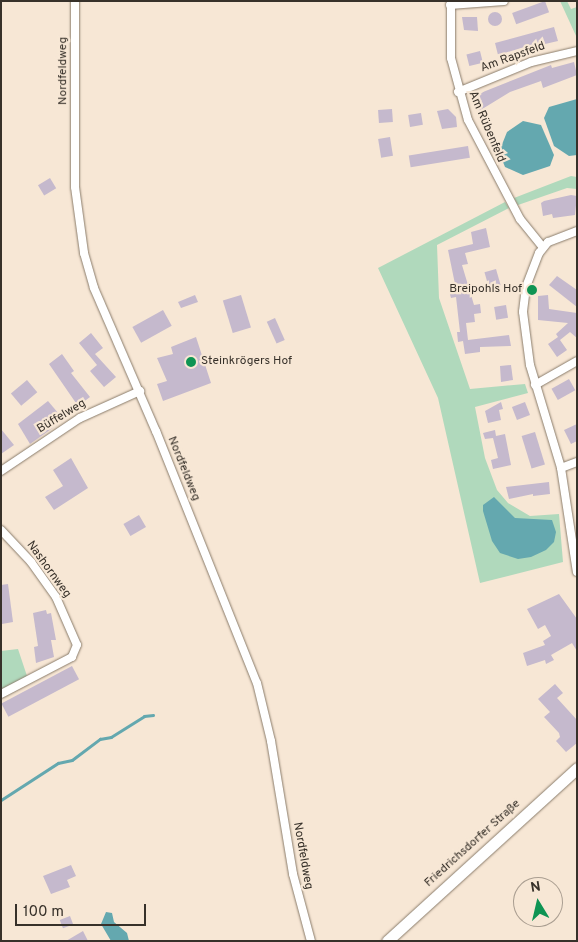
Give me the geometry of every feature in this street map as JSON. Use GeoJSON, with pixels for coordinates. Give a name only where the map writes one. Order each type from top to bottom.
{"type":"FeatureCollection","features":[{"type":"Feature","properties":{"kind":"main road","name":"Friedrichsdorfer Straße"},"geometry":{"type":"LineString","coordinates":[[387,941],[577,768]]}},
{"type":"Feature","properties":{"kind":"street","name":"Nordfeldweg"},"geometry":{"type":"LineString","coordinates":[[74,1],[75,187],[80,232],[94,288],[140,392],[257,683],[271,741],[293,874],[311,941]]}},
{"type":"Feature","properties":{"kind":"street"},"geometry":{"type":"LineString","coordinates":[[450,3],[504,1]]}},
{"type":"Feature","properties":{"kind":"street","name":"Am Rübenfeld"},"geometry":{"type":"LineString","coordinates":[[450,3],[449,42],[458,92],[490,167],[520,219],[543,247]]}},
{"type":"Feature","properties":{"kind":"street","name":"Am Rapsfeld"},"geometry":{"type":"LineString","coordinates":[[458,92],[531,62],[577,50]]}},
{"type":"Feature","properties":{"kind":"street"},"geometry":{"type":"LineString","coordinates":[[577,231],[543,247],[532,266],[524,296],[525,338],[535,385],[561,468],[577,572]]}},
{"type":"Feature","properties":{"kind":"street"},"geometry":{"type":"LineString","coordinates":[[535,385],[577,361]]}},
{"type":"Feature","properties":{"kind":"street","name":"Büffelweg"},"geometry":{"type":"LineString","coordinates":[[1,471],[80,418],[140,392]]}},
{"type":"Feature","properties":{"kind":"street"},"geometry":{"type":"LineString","coordinates":[[561,468],[577,462]]}},
{"type":"Feature","properties":{"kind":"street","name":"Nashornweg"},"geometry":{"type":"LineString","coordinates":[[1,694],[72,657],[77,649],[71,627],[56,597],[3,535]]}},
{"type":"Feature","properties":{"kind":"green space"},"geometry":{"type":"Polygon","coordinates":[[[560,1],[567,1],[571,9],[577,7],[577,38],[560,1]]]}},
{"type":"Feature","properties":{"kind":"green space"},"geometry":{"type":"Polygon","coordinates":[[[571,176],[577,177],[577,189],[567,188],[518,205],[514,198],[571,176]]]}},
{"type":"Feature","properties":{"kind":"green space"},"geometry":{"type":"Polygon","coordinates":[[[505,202],[509,208],[437,245],[439,298],[470,389],[525,384],[528,393],[475,407],[485,458],[497,490],[508,503],[530,516],[559,514],[563,562],[480,583],[438,398],[378,268],[505,202]]]}},
{"type":"Feature","properties":{"kind":"green space"},"geometry":{"type":"Polygon","coordinates":[[[18,649],[27,676],[1,690],[1,651],[18,649]]]}},
{"type":"Feature","properties":{"kind":"water"},"geometry":{"type":"Polygon","coordinates":[[[577,99],[577,155],[569,156],[554,146],[544,118],[549,107],[577,99]]]}},
{"type":"Feature","properties":{"kind":"water"},"geometry":{"type":"Polygon","coordinates":[[[523,121],[541,125],[554,155],[550,166],[523,175],[505,167],[499,152],[507,132],[523,121]]]}},
{"type":"Feature","properties":{"kind":"water"},"geometry":{"type":"Polygon","coordinates":[[[494,497],[515,518],[552,520],[556,532],[554,542],[546,550],[531,557],[518,559],[500,553],[492,541],[483,511],[483,505],[494,497]]]}},
{"type":"Feature","properties":{"kind":"water"},"geometry":{"type":"Polygon","coordinates":[[[106,912],[112,913],[114,922],[127,933],[129,941],[111,941],[101,924],[106,912]]]}},
{"type":"Feature","properties":{"kind":"building"},"geometry":{"type":"Polygon","coordinates":[[[545,1],[549,12],[516,24],[512,13],[545,1]]]}},
{"type":"Feature","properties":{"kind":"building"},"geometry":{"type":"Polygon","coordinates":[[[495,12],[500,14],[502,19],[500,24],[495,26],[490,24],[488,19],[490,14],[495,12]]]}},
{"type":"Feature","properties":{"kind":"building"},"geometry":{"type":"Polygon","coordinates":[[[462,17],[477,17],[478,31],[464,30],[462,17]]]}},
{"type":"Feature","properties":{"kind":"building"},"geometry":{"type":"Polygon","coordinates":[[[554,27],[558,41],[545,44],[544,41],[498,55],[495,43],[554,27]]]}},
{"type":"Feature","properties":{"kind":"building"},"geometry":{"type":"Polygon","coordinates":[[[480,51],[483,63],[469,66],[466,54],[480,51]]]}},
{"type":"Feature","properties":{"kind":"building"},"geometry":{"type":"Polygon","coordinates":[[[574,62],[577,75],[543,88],[541,81],[510,92],[479,111],[473,96],[551,65],[552,68],[574,62]]]}},
{"type":"Feature","properties":{"kind":"building"},"geometry":{"type":"Polygon","coordinates":[[[392,109],[393,122],[379,123],[378,110],[392,109]]]}},
{"type":"Feature","properties":{"kind":"building"},"geometry":{"type":"Polygon","coordinates":[[[448,109],[456,117],[457,127],[442,129],[437,111],[448,109]]]}},
{"type":"Feature","properties":{"kind":"building"},"geometry":{"type":"Polygon","coordinates":[[[421,113],[423,125],[410,127],[408,115],[421,113]]]}},
{"type":"Feature","properties":{"kind":"building"},"geometry":{"type":"Polygon","coordinates":[[[390,137],[393,156],[381,158],[378,139],[390,137]]]}},
{"type":"Feature","properties":{"kind":"building"},"geometry":{"type":"Polygon","coordinates":[[[468,146],[470,158],[411,167],[409,155],[468,146]]]}},
{"type":"Feature","properties":{"kind":"building"},"geometry":{"type":"Polygon","coordinates":[[[50,178],[56,188],[44,195],[38,185],[50,178]]]}},
{"type":"Feature","properties":{"kind":"building"},"geometry":{"type":"Polygon","coordinates":[[[571,195],[577,196],[575,215],[553,218],[552,214],[543,216],[541,203],[571,195]]]}},
{"type":"Feature","properties":{"kind":"building"},"geometry":{"type":"Polygon","coordinates":[[[486,228],[490,247],[465,253],[468,264],[462,265],[474,305],[480,304],[481,313],[474,314],[475,322],[466,323],[468,340],[509,335],[511,346],[480,347],[480,352],[465,354],[463,341],[458,342],[457,332],[460,332],[456,297],[451,298],[449,291],[454,289],[455,284],[448,250],[473,244],[471,232],[486,228]]]}},
{"type":"Feature","properties":{"kind":"building"},"geometry":{"type":"Polygon","coordinates":[[[496,269],[501,286],[489,290],[484,272],[496,269]]]}},
{"type":"Feature","properties":{"kind":"building"},"geometry":{"type":"Polygon","coordinates":[[[557,276],[577,290],[577,307],[549,285],[557,276]]]}},
{"type":"Feature","properties":{"kind":"building"},"geometry":{"type":"Polygon","coordinates":[[[195,295],[198,302],[181,308],[178,302],[195,295]]]}},
{"type":"Feature","properties":{"kind":"building"},"geometry":{"type":"Polygon","coordinates":[[[241,295],[251,328],[233,333],[223,301],[241,295]]]}},
{"type":"Feature","properties":{"kind":"building"},"geometry":{"type":"Polygon","coordinates":[[[548,295],[549,309],[577,313],[577,338],[570,332],[560,340],[567,350],[557,357],[548,344],[558,337],[556,334],[568,323],[538,320],[538,296],[548,295]]]}},
{"type":"Feature","properties":{"kind":"building"},"geometry":{"type":"Polygon","coordinates":[[[506,305],[508,318],[496,320],[494,307],[506,305]]]}},
{"type":"Feature","properties":{"kind":"building"},"geometry":{"type":"Polygon","coordinates":[[[163,310],[172,326],[141,343],[132,327],[163,310]]]}},
{"type":"Feature","properties":{"kind":"building"},"geometry":{"type":"Polygon","coordinates":[[[275,318],[285,340],[277,344],[267,322],[275,318]]]}},
{"type":"Feature","properties":{"kind":"building"},"geometry":{"type":"Polygon","coordinates":[[[91,333],[103,348],[95,354],[116,377],[104,387],[90,371],[97,365],[79,343],[91,333]]]}},
{"type":"Feature","properties":{"kind":"building","name":"Steinkrögers Hof"},"geometry":{"type":"Polygon","coordinates":[[[196,337],[211,383],[163,401],[157,384],[167,381],[157,358],[173,354],[171,347],[196,337]]]}},
{"type":"Feature","properties":{"kind":"building"},"geometry":{"type":"Polygon","coordinates":[[[62,354],[74,371],[71,373],[90,397],[78,406],[49,364],[62,354]]]}},
{"type":"Feature","properties":{"kind":"building"},"geometry":{"type":"Polygon","coordinates":[[[511,365],[513,380],[501,382],[500,366],[511,365]]]}},
{"type":"Feature","properties":{"kind":"building"},"geometry":{"type":"Polygon","coordinates":[[[569,379],[575,390],[558,400],[552,389],[569,379]]]}},
{"type":"Feature","properties":{"kind":"building"},"geometry":{"type":"Polygon","coordinates":[[[27,380],[37,392],[21,406],[11,393],[27,380]]]}},
{"type":"Feature","properties":{"kind":"building"},"geometry":{"type":"Polygon","coordinates":[[[48,401],[64,420],[30,444],[18,424],[48,401]]]}},
{"type":"Feature","properties":{"kind":"building"},"geometry":{"type":"Polygon","coordinates":[[[501,402],[503,409],[499,410],[501,420],[488,423],[485,411],[501,402]]]}},
{"type":"Feature","properties":{"kind":"building"},"geometry":{"type":"Polygon","coordinates":[[[525,402],[530,415],[517,420],[512,407],[525,402]]]}},
{"type":"Feature","properties":{"kind":"building"},"geometry":{"type":"Polygon","coordinates":[[[577,424],[577,441],[571,444],[564,430],[577,424]]]}},
{"type":"Feature","properties":{"kind":"building"},"geometry":{"type":"Polygon","coordinates":[[[1,429],[14,445],[1,454],[1,429]]]}},
{"type":"Feature","properties":{"kind":"building"},"geometry":{"type":"Polygon","coordinates":[[[495,430],[496,436],[505,434],[511,465],[493,469],[491,460],[498,458],[493,438],[485,439],[483,433],[495,430]]]}},
{"type":"Feature","properties":{"kind":"building"},"geometry":{"type":"Polygon","coordinates":[[[535,432],[545,465],[532,469],[522,436],[535,432]]]}},
{"type":"Feature","properties":{"kind":"building"},"geometry":{"type":"Polygon","coordinates":[[[71,458],[88,488],[54,510],[45,497],[63,486],[53,470],[71,458]]]}},
{"type":"Feature","properties":{"kind":"building"},"geometry":{"type":"Polygon","coordinates":[[[549,482],[550,494],[533,496],[533,494],[509,499],[506,487],[549,482]]]}},
{"type":"Feature","properties":{"kind":"building"},"geometry":{"type":"Polygon","coordinates":[[[139,515],[146,527],[130,536],[123,524],[139,515]]]}},
{"type":"Feature","properties":{"kind":"building"},"geometry":{"type":"Polygon","coordinates":[[[8,584],[13,622],[2,624],[1,585],[8,584]]]}},
{"type":"Feature","properties":{"kind":"building"},"geometry":{"type":"Polygon","coordinates":[[[559,594],[577,619],[577,651],[572,643],[551,655],[554,660],[546,664],[545,660],[527,666],[523,653],[545,645],[543,641],[551,636],[545,625],[538,629],[527,609],[559,594]]]}},
{"type":"Feature","properties":{"kind":"building"},"geometry":{"type":"Polygon","coordinates":[[[46,610],[47,614],[51,613],[56,640],[51,640],[54,657],[36,663],[34,647],[38,646],[33,613],[46,610]]]}},
{"type":"Feature","properties":{"kind":"building"},"geometry":{"type":"Polygon","coordinates":[[[72,666],[79,679],[8,717],[1,704],[72,666]]]}},
{"type":"Feature","properties":{"kind":"building"},"geometry":{"type":"Polygon","coordinates":[[[555,684],[563,693],[557,698],[577,720],[577,743],[566,752],[556,741],[560,737],[559,733],[544,717],[550,712],[538,699],[555,684]]]}},
{"type":"Feature","properties":{"kind":"building"},"geometry":{"type":"Polygon","coordinates":[[[71,865],[76,876],[67,880],[70,887],[51,894],[43,876],[71,865]]]}},
{"type":"Feature","properties":{"kind":"building"},"geometry":{"type":"Polygon","coordinates":[[[70,916],[73,924],[63,928],[60,920],[70,916]]]}},
{"type":"Feature","properties":{"kind":"building"},"geometry":{"type":"Polygon","coordinates":[[[83,931],[88,941],[66,941],[83,931]]]}},
{"type":"Feature","properties":{"kind":"waterway"},"geometry":{"type":"LineString","coordinates":[[1,800],[58,763],[72,760],[100,739],[111,737],[144,716],[153,715]]}},
{"type":"Feature","properties":{"kind":"place","name":"Breipohls Hof"},"geometry":{"type":"Point","coordinates":[532,290]}},
{"type":"Feature","properties":{"kind":"place","name":"Steinkrögers Hof"},"geometry":{"type":"Point","coordinates":[191,362]}}]}
